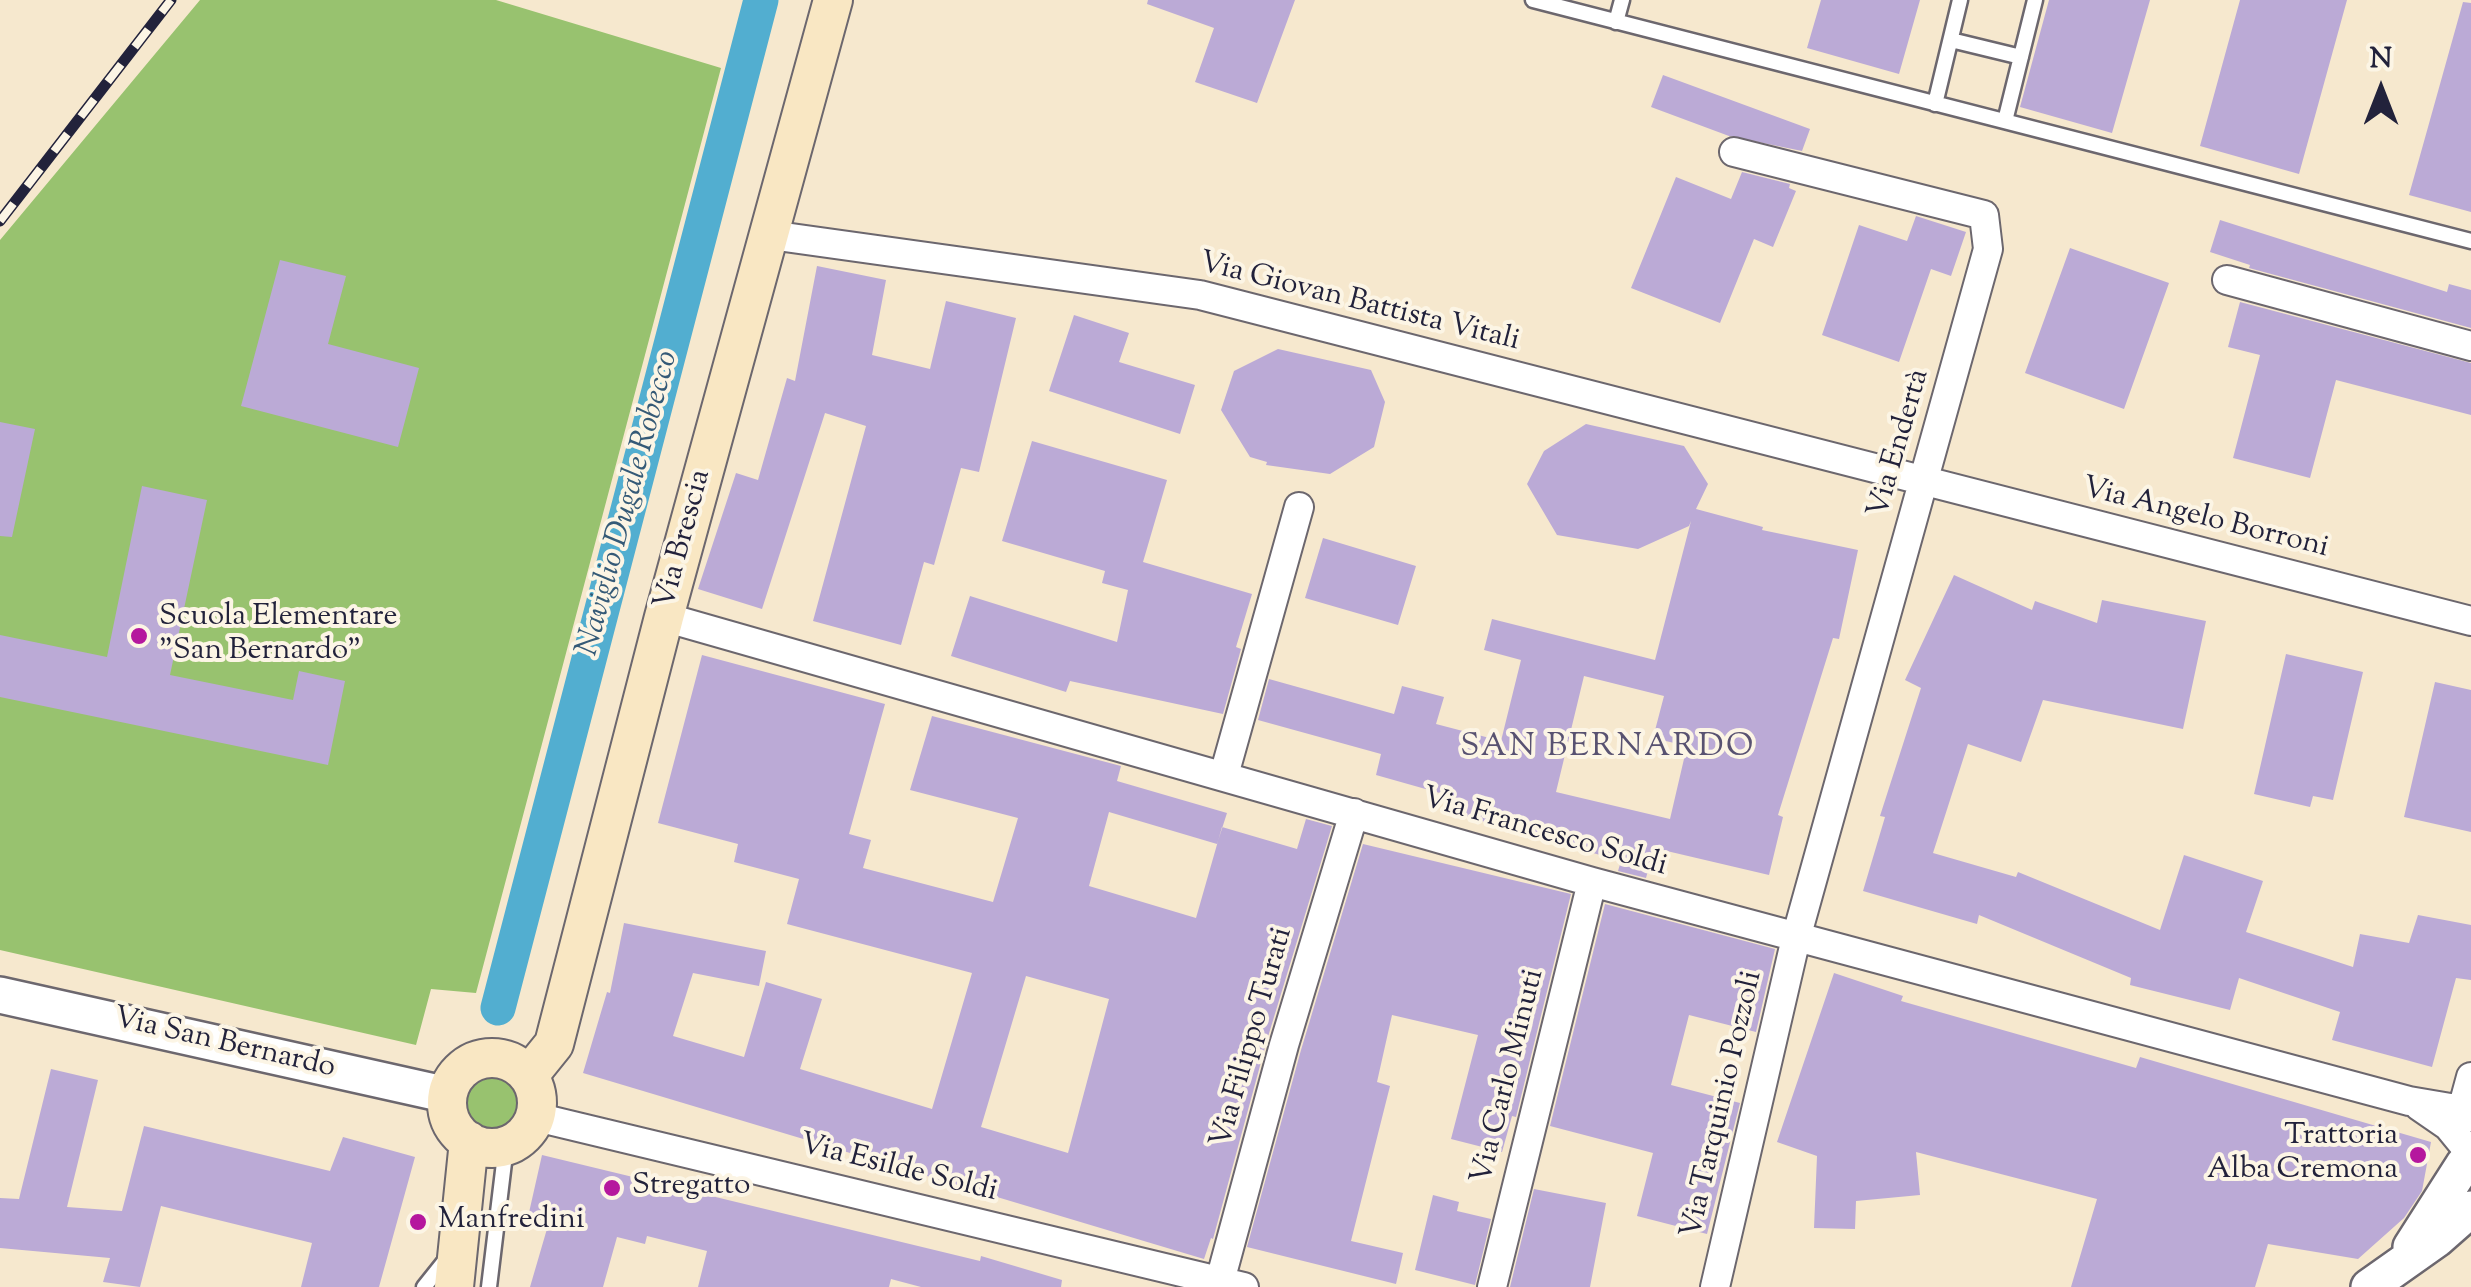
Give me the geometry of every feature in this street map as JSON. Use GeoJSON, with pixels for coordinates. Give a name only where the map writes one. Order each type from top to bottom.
{"type":"FeatureCollection","features":[{"type":"Feature","properties":{"kind":"main road","name":"Via Brescia"},"geometry":{"type":"LineString","coordinates":[[528,1075],[554,1044],[664,617],[833,0]]}},
{"type":"Feature","properties":{"kind":"main road"},"geometry":{"type":"LineString","coordinates":[[504,1058],[528,1075],[536,1087],[536,1116],[519,1140],[487,1144],[451,1122],[448,1095],[452,1081],[474,1061],[504,1058]]}},
{"type":"Feature","properties":{"kind":"main road"},"geometry":{"type":"LineString","coordinates":[[454,1287],[458,1244],[487,1144]]}},
{"type":"Feature","properties":{"kind":"street","name":"Via Endertà"},"geometry":{"type":"LineString","coordinates":[[1734,152],[1984,215],[1988,249],[1796,938]]}},
{"type":"Feature","properties":{"kind":"street","name":"Via Giovan Battista Vitali"},"geometry":{"type":"LineString","coordinates":[[770,235],[1200,295],[1924,483]]}},
{"type":"Feature","properties":{"kind":"street"},"geometry":{"type":"LineString","coordinates":[[2228,280],[2471,346]]}},
{"type":"Feature","properties":{"kind":"street","name":"Via Angelo Borroni"},"geometry":{"type":"LineString","coordinates":[[1924,483],[2471,620]]}},
{"type":"Feature","properties":{"kind":"street"},"geometry":{"type":"LineString","coordinates":[[1224,776],[1298,507]]}},
{"type":"Feature","properties":{"kind":"street","name":"Via Francesco Soldi"},"geometry":{"type":"LineString","coordinates":[[664,617],[1592,882],[2409,1101],[2468,1143]]}},
{"type":"Feature","properties":{"kind":"street","name":"Via Filippo Turati"},"geometry":{"type":"LineString","coordinates":[[1232,1284],[1284,1045],[1354,813]]}},
{"type":"Feature","properties":{"kind":"street","name":"Via Carlo Minuti"},"geometry":{"type":"LineString","coordinates":[[1492,1287],[1592,882]]}},
{"type":"Feature","properties":{"kind":"street","name":"Via Tarquinio Pozzoli"},"geometry":{"type":"LineString","coordinates":[[1716,1287],[1796,938]]}},
{"type":"Feature","properties":{"kind":"street","name":"Via San Bernardo"},"geometry":{"type":"LineString","coordinates":[[0,996],[448,1095]]}},
{"type":"Feature","properties":{"kind":"street"},"geometry":{"type":"LineString","coordinates":[[2382,1277],[2425,1227],[2468,1143],[2471,1076]]}},
{"type":"Feature","properties":{"kind":"street","name":"Via Esilde Soldi"},"geometry":{"type":"LineString","coordinates":[[536,1116],[1232,1284]]}},
{"type":"Feature","properties":{"kind":"street"},"geometry":{"type":"LineString","coordinates":[[2382,1277],[2437,1240],[2471,1209]]}},
{"type":"Feature","properties":{"kind":"lane"},"geometry":{"type":"LineString","coordinates":[[1616,22],[1622,0]]}},
{"type":"Feature","properties":{"kind":"lane"},"geometry":{"type":"LineString","coordinates":[[1935,104],[1960,0]]}},
{"type":"Feature","properties":{"kind":"lane"},"geometry":{"type":"LineString","coordinates":[[2005,122],[2035,0]]}},
{"type":"Feature","properties":{"kind":"lane"},"geometry":{"type":"LineString","coordinates":[[1538,1],[2471,241]]}},
{"type":"Feature","properties":{"kind":"lane"},"geometry":{"type":"LineString","coordinates":[[1950,40],[2021,56]]}},
{"type":"Feature","properties":{"kind":"lane"},"geometry":{"type":"LineString","coordinates":[[487,1144],[489,1287]]}},
{"type":"Feature","properties":{"kind":"lane"},"geometry":{"type":"LineString","coordinates":[[424,1287],[458,1244]]}},
{"type":"Feature","properties":{"kind":"green space"},"geometry":{"type":"Polygon","coordinates":[[[200,0],[496,0],[721,68],[476,993],[431,989],[416,1045],[0,950],[0,240],[200,0]]]}},
{"type":"Feature","properties":{"kind":"green space"},"geometry":{"type":"Polygon","coordinates":[[[492,1078],[509,1086],[517,1103],[509,1120],[492,1128],[475,1120],[467,1103],[475,1086],[492,1078]]]}},
{"type":"Feature","properties":{"kind":"building"},"geometry":{"type":"Polygon","coordinates":[[[1148,0],[1295,0],[1257,103],[1195,82],[1214,28],[1147,4],[1148,0]]]}},
{"type":"Feature","properties":{"kind":"building"},"geometry":{"type":"Polygon","coordinates":[[[1821,0],[1920,0],[1899,74],[1807,48],[1821,0]]]}},
{"type":"Feature","properties":{"kind":"building"},"geometry":{"type":"Polygon","coordinates":[[[2049,0],[2150,0],[2112,133],[2020,107],[2049,0]]]}},
{"type":"Feature","properties":{"kind":"building"},"geometry":{"type":"Polygon","coordinates":[[[2240,0],[2347,0],[2299,174],[2200,146],[2240,0]]]}},
{"type":"Feature","properties":{"kind":"building"},"geometry":{"type":"Polygon","coordinates":[[[2463,2],[2471,3],[2471,212],[2409,195],[2463,2]]]}},
{"type":"Feature","properties":{"kind":"building"},"geometry":{"type":"Polygon","coordinates":[[[1663,75],[1810,129],[1802,151],[1729,136],[1651,107],[1663,75]]]}},
{"type":"Feature","properties":{"kind":"building"},"geometry":{"type":"Polygon","coordinates":[[[1742,172],[1790,184],[1789,188],[1796,191],[1773,247],[1754,239],[1720,323],[1631,288],[1676,177],[1731,199],[1742,172]]]}},
{"type":"Feature","properties":{"kind":"building"},"geometry":{"type":"Polygon","coordinates":[[[1916,216],[1966,232],[1951,276],[1931,269],[1899,362],[1822,335],[1859,225],[1907,241],[1916,216]]]}},
{"type":"Feature","properties":{"kind":"building"},"geometry":{"type":"Polygon","coordinates":[[[2220,220],[2447,292],[2449,284],[2471,290],[2471,328],[2249,268],[2250,265],[2210,252],[2220,220]]]}},
{"type":"Feature","properties":{"kind":"building"},"geometry":{"type":"Polygon","coordinates":[[[2070,248],[2169,283],[2124,409],[2025,373],[2070,248]]]}},
{"type":"Feature","properties":{"kind":"building"},"geometry":{"type":"Polygon","coordinates":[[[280,260],[346,276],[328,344],[419,368],[398,447],[241,406],[280,260]]]}},
{"type":"Feature","properties":{"kind":"building"},"geometry":{"type":"Polygon","coordinates":[[[817,266],[886,280],[872,355],[930,369],[946,301],[1016,318],[979,472],[961,468],[934,565],[924,562],[901,645],[813,621],[866,426],[825,413],[762,609],[698,589],[736,473],[758,480],[787,378],[795,381],[817,266]]]}},
{"type":"Feature","properties":{"kind":"building"},"geometry":{"type":"Polygon","coordinates":[[[2240,302],[2471,363],[2471,415],[2336,380],[2310,478],[2233,458],[2260,355],[2228,347],[2240,302]]]}},
{"type":"Feature","properties":{"kind":"building"},"geometry":{"type":"Polygon","coordinates":[[[1074,315],[1129,333],[1119,362],[1195,385],[1180,434],[1049,391],[1074,315]]]}},
{"type":"Feature","properties":{"kind":"building"},"geometry":{"type":"Polygon","coordinates":[[[1278,349],[1371,370],[1385,402],[1374,447],[1330,474],[1266,465],[1267,462],[1250,457],[1221,410],[1234,371],[1278,349]]]}},
{"type":"Feature","properties":{"kind":"building"},"geometry":{"type":"Polygon","coordinates":[[[0,422],[35,429],[12,537],[0,536],[0,422]]]}},
{"type":"Feature","properties":{"kind":"building"},"geometry":{"type":"Polygon","coordinates":[[[1586,424],[1684,446],[1708,484],[1696,509],[1763,527],[1762,530],[1858,550],[1839,639],[1833,638],[1778,815],[1783,817],[1769,875],[1654,848],[1646,878],[1618,871],[1621,861],[1464,816],[1468,801],[1376,775],[1381,754],[1258,720],[1269,679],[1394,714],[1402,686],[1444,697],[1436,724],[1501,741],[1521,660],[1484,650],[1492,619],[1655,660],[1691,521],[1689,526],[1638,549],[1557,535],[1527,484],[1544,451],[1586,424]],[[1584,676],[1556,792],[1670,819],[1687,746],[1653,738],[1664,696],[1584,676]]]}},
{"type":"Feature","properties":{"kind":"building"},"geometry":{"type":"Polygon","coordinates":[[[1032,441],[1167,480],[1143,562],[1252,594],[1236,647],[1241,649],[1223,714],[1070,681],[1066,692],[951,656],[970,596],[1117,642],[1128,590],[1102,583],[1105,571],[1002,541],[1032,441]]]}},
{"type":"Feature","properties":{"kind":"building","name":"Scuola Elementare \"San Bernardo\""},"geometry":{"type":"Polygon","coordinates":[[[142,486],[207,500],[170,675],[293,700],[299,671],[345,681],[328,765],[0,697],[0,635],[107,657],[142,486]]]}},
{"type":"Feature","properties":{"kind":"building"},"geometry":{"type":"Polygon","coordinates":[[[1323,538],[1416,566],[1398,625],[1305,598],[1323,538]]]}},
{"type":"Feature","properties":{"kind":"building"},"geometry":{"type":"Polygon","coordinates":[[[1954,575],[2032,610],[2035,601],[2097,623],[2102,600],[2206,621],[2183,729],[2043,700],[2021,762],[1968,744],[1933,853],[2016,877],[2018,872],[2160,930],[2184,855],[2263,881],[2246,932],[2353,967],[2360,934],[2409,943],[2418,915],[2471,925],[2471,980],[2456,978],[2432,1067],[2332,1040],[2340,1012],[2239,978],[2230,1010],[2130,985],[2131,978],[1979,915],[1977,924],[1863,891],[1885,817],[1880,816],[1921,688],[1905,680],[1954,575]]]}},
{"type":"Feature","properties":{"kind":"building"},"geometry":{"type":"Polygon","coordinates":[[[2286,654],[2363,672],[2333,800],[2313,796],[2310,807],[2254,794],[2286,654]]]}},
{"type":"Feature","properties":{"kind":"building"},"geometry":{"type":"Polygon","coordinates":[[[702,655],[885,704],[849,834],[871,840],[863,868],[993,902],[1018,818],[910,790],[932,716],[1121,766],[1117,781],[1227,813],[1222,827],[1297,849],[1306,819],[1332,826],[1204,1259],[583,1073],[607,992],[610,993],[624,923],[766,951],[759,986],[693,973],[673,1036],[744,1057],[766,982],[822,999],[800,1069],[932,1109],[972,973],[787,924],[799,879],[734,862],[738,844],[658,823],[702,655]],[[1109,812],[1089,886],[1196,918],[1217,844],[1109,812]],[[1026,976],[981,1127],[1068,1153],[1109,999],[1026,976]]]}},
{"type":"Feature","properties":{"kind":"building"},"geometry":{"type":"Polygon","coordinates":[[[2435,682],[2471,690],[2471,832],[2404,817],[2435,682]]]}},
{"type":"Feature","properties":{"kind":"building"},"geometry":{"type":"Polygon","coordinates":[[[1363,844],[1571,894],[1516,1117],[1512,1116],[1502,1152],[1451,1139],[1478,1035],[1392,1015],[1377,1082],[1390,1086],[1351,1241],[1403,1253],[1396,1284],[1247,1247],[1363,844]]]}},
{"type":"Feature","properties":{"kind":"building"},"geometry":{"type":"Polygon","coordinates":[[[1605,904],[1775,949],[1756,1032],[1689,1015],[1671,1085],[1740,1103],[1707,1234],[1637,1216],[1653,1153],[1550,1126],[1605,904]]]}},
{"type":"Feature","properties":{"kind":"building"},"geometry":{"type":"Polygon","coordinates":[[[1834,973],[1903,996],[1901,1001],[2136,1068],[2140,1057],[2431,1142],[2422,1191],[2404,1218],[2358,1259],[2268,1244],[2255,1287],[2071,1287],[2097,1199],[1916,1152],[1920,1195],[1856,1201],[1855,1229],[1814,1228],[1817,1156],[1777,1142],[1834,973]]]}},
{"type":"Feature","properties":{"kind":"building"},"geometry":{"type":"Polygon","coordinates":[[[51,1069],[98,1080],[67,1207],[122,1211],[144,1126],[330,1171],[343,1137],[415,1157],[379,1287],[301,1287],[312,1243],[161,1206],[140,1287],[103,1282],[110,1258],[0,1248],[0,1198],[19,1199],[51,1069]]]}},
{"type":"Feature","properties":{"kind":"building"},"geometry":{"type":"Polygon","coordinates":[[[542,1155],[980,1261],[981,1256],[1062,1280],[1061,1287],[921,1287],[891,1279],[889,1287],[698,1287],[707,1251],[647,1236],[645,1244],[617,1237],[603,1287],[530,1287],[549,1222],[528,1217],[542,1155]]]}},
{"type":"Feature","properties":{"kind":"building"},"geometry":{"type":"Polygon","coordinates":[[[1534,1189],[1606,1203],[1590,1287],[1510,1287],[1534,1189]]]}},
{"type":"Feature","properties":{"kind":"building"},"geometry":{"type":"Polygon","coordinates":[[[1433,1195],[1459,1202],[1457,1211],[1491,1219],[1475,1285],[1415,1270],[1433,1195]]]}},
{"type":"Feature","properties":{"kind":"waterway","name":"Naviglio Dugale Robecco"},"geometry":{"type":"LineString","coordinates":[[498,1008],[761,0]]}},
{"type":"Feature","properties":{"kind":"railway"},"geometry":{"type":"LineString","coordinates":[[0,221],[171,0]]}},
{"type":"Feature","properties":{"kind":"place","name":"Scuola Elementare \"San Bernardo\""},"geometry":{"type":"Point","coordinates":[139,636]}},
{"type":"Feature","properties":{"kind":"place","name":"Trattoria Alba Cremona"},"geometry":{"type":"Point","coordinates":[2418,1155]}},
{"type":"Feature","properties":{"kind":"place","name":"Stregatto"},"geometry":{"type":"Point","coordinates":[612,1188]}},
{"type":"Feature","properties":{"kind":"place","name":"Manfredini"},"geometry":{"type":"Point","coordinates":[418,1222]}},
{"type":"Feature","properties":{"kind":"district","name":"SAN BERNARDO"},"geometry":{"type":"Point","coordinates":[1608,750]}}]}
